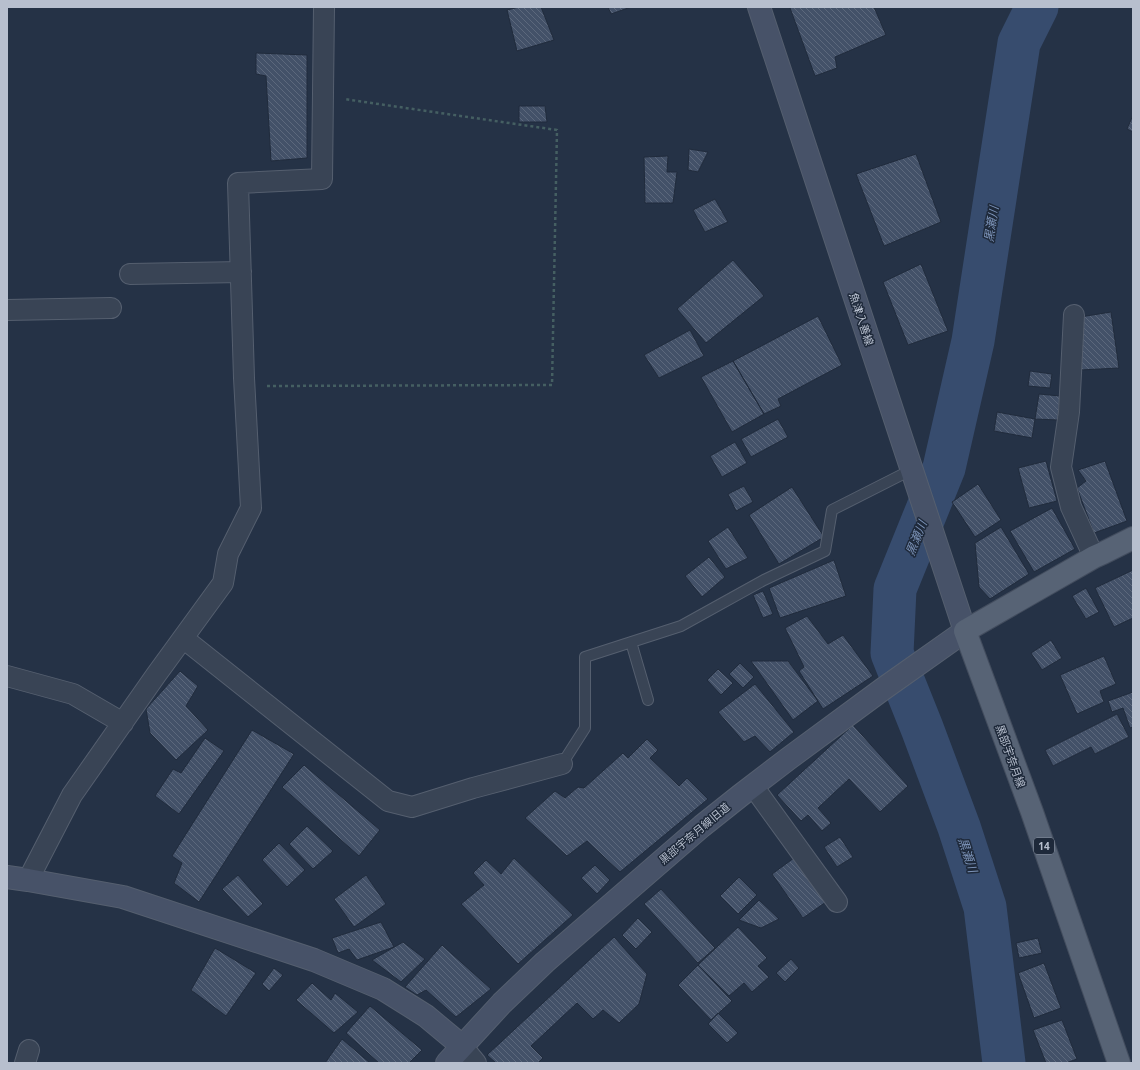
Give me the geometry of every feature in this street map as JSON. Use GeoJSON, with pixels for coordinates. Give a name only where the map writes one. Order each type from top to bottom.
{"type":"FeatureCollection","features":[{"type":"Feature","properties":{"kind":"main road"},"geometry":{"type":"LineString","coordinates":[[965,631],[1094,557],[1133,538]]}},
{"type":"Feature","properties":{"kind":"main road","name":"黒部宇奈月線"},"geometry":{"type":"LineString","coordinates":[[965,631],[1032,812],[1119,1063]]}},
{"type":"Feature","properties":{"kind":"street"},"geometry":{"type":"LineString","coordinates":[[28,880],[72,795],[223,583],[228,554],[251,508],[238,183],[322,180],[324,7]]}},
{"type":"Feature","properties":{"kind":"street","name":"魚津入善線"},"geometry":{"type":"LineString","coordinates":[[759,7],[965,631]]}},
{"type":"Feature","properties":{"kind":"street"},"geometry":{"type":"LineString","coordinates":[[130,274],[241,272]]}},
{"type":"Feature","properties":{"kind":"street"},"geometry":{"type":"LineString","coordinates":[[7,310],[111,308]]}},
{"type":"Feature","properties":{"kind":"street"},"geometry":{"type":"LineString","coordinates":[[1074,315],[1069,412],[1061,467],[1071,507],[1094,557]]}},
{"type":"Feature","properties":{"kind":"street","name":"黒部宇奈月線旧道"},"geometry":{"type":"LineString","coordinates":[[447,1063],[469,1055],[502,1003],[545,962],[696,831],[753,786],[883,689],[965,631]]}},
{"type":"Feature","properties":{"kind":"street"},"geometry":{"type":"LineString","coordinates":[[183,638],[388,801],[412,807],[473,788],[562,764]]}},
{"type":"Feature","properties":{"kind":"street"},"geometry":{"type":"LineString","coordinates":[[7,676],[73,694],[123,723]]}},
{"type":"Feature","properties":{"kind":"street"},"geometry":{"type":"LineString","coordinates":[[753,786],[838,902]]}},
{"type":"Feature","properties":{"kind":"street"},"geometry":{"type":"LineString","coordinates":[[7,878],[28,880],[123,897],[314,960],[383,989],[426,1016],[469,1055]]}},
{"type":"Feature","properties":{"kind":"lane"},"geometry":{"type":"LineString","coordinates":[[562,764],[585,728],[585,657],[681,626],[764,580],[825,551],[832,510],[914,478]]}},
{"type":"Feature","properties":{"kind":"lane"},"geometry":{"type":"LineString","coordinates":[[631,642],[648,700]]}},
{"type":"Feature","properties":{"kind":"path"},"geometry":{"type":"LineString","coordinates":[[245,386],[552,384],[558,130],[401,108],[323,95]]}},
{"type":"Feature","properties":{"kind":"building"},"geometry":{"type":"Polygon","coordinates":[[[519,7],[541,7],[554,40],[517,51],[507,10],[519,7]]]}},
{"type":"Feature","properties":{"kind":"building"},"geometry":{"type":"Polygon","coordinates":[[[608,7],[631,7],[611,14],[608,7]]]}},
{"type":"Feature","properties":{"kind":"building"},"geometry":{"type":"Polygon","coordinates":[[[874,7],[886,35],[835,57],[837,68],[815,76],[790,8],[874,7]]]}},
{"type":"Feature","properties":{"kind":"building"},"geometry":{"type":"Polygon","coordinates":[[[256,53],[307,55],[307,158],[271,161],[266,76],[256,74],[256,53]]]}},
{"type":"Feature","properties":{"kind":"building"},"geometry":{"type":"Polygon","coordinates":[[[519,106],[545,106],[547,122],[519,122],[519,106]]]}},
{"type":"Feature","properties":{"kind":"building"},"geometry":{"type":"Polygon","coordinates":[[[1133,115],[1133,132],[1127,129],[1133,115]]]}},
{"type":"Feature","properties":{"kind":"building"},"geometry":{"type":"Polygon","coordinates":[[[689,149],[708,152],[698,172],[688,170],[689,149]]]}},
{"type":"Feature","properties":{"kind":"building"},"geometry":{"type":"Polygon","coordinates":[[[916,154],[941,222],[884,246],[856,174],[916,154]]]}},
{"type":"Feature","properties":{"kind":"building"},"geometry":{"type":"Polygon","coordinates":[[[668,156],[667,172],[677,172],[673,203],[645,203],[644,157],[668,156]]]}},
{"type":"Feature","properties":{"kind":"building"},"geometry":{"type":"Polygon","coordinates":[[[715,199],[728,222],[705,232],[693,210],[715,199]]]}},
{"type":"Feature","properties":{"kind":"building"},"geometry":{"type":"Polygon","coordinates":[[[733,260],[764,296],[706,343],[677,309],[733,260]]]}},
{"type":"Feature","properties":{"kind":"building"},"geometry":{"type":"Polygon","coordinates":[[[921,264],[948,331],[908,345],[883,282],[921,264]]]}},
{"type":"Feature","properties":{"kind":"building"},"geometry":{"type":"Polygon","coordinates":[[[1111,312],[1119,368],[1080,370],[1080,317],[1111,312]]]}},
{"type":"Feature","properties":{"kind":"building"},"geometry":{"type":"Polygon","coordinates":[[[818,316],[842,365],[778,399],[781,406],[764,414],[733,361],[818,316]]]}},
{"type":"Feature","properties":{"kind":"building"},"geometry":{"type":"Polygon","coordinates":[[[690,330],[704,356],[659,378],[644,355],[690,330]]]}},
{"type":"Feature","properties":{"kind":"building"},"geometry":{"type":"Polygon","coordinates":[[[733,361],[764,414],[732,432],[701,377],[733,361]]]}},
{"type":"Feature","properties":{"kind":"building"},"geometry":{"type":"Polygon","coordinates":[[[1030,371],[1052,374],[1050,388],[1028,386],[1030,371]]]}},
{"type":"Feature","properties":{"kind":"building"},"geometry":{"type":"Polygon","coordinates":[[[1039,394],[1060,396],[1058,420],[1035,419],[1039,394]]]}},
{"type":"Feature","properties":{"kind":"building"},"geometry":{"type":"Polygon","coordinates":[[[997,412],[1035,419],[1032,438],[994,431],[997,412]]]}},
{"type":"Feature","properties":{"kind":"building"},"geometry":{"type":"Polygon","coordinates":[[[778,419],[788,437],[751,457],[741,439],[778,419]]]}},
{"type":"Feature","properties":{"kind":"building"},"geometry":{"type":"Polygon","coordinates":[[[735,442],[747,463],[722,477],[710,456],[735,442]]]}},
{"type":"Feature","properties":{"kind":"building"},"geometry":{"type":"Polygon","coordinates":[[[1046,461],[1057,501],[1029,508],[1018,468],[1046,461]]]}},
{"type":"Feature","properties":{"kind":"building"},"geometry":{"type":"Polygon","coordinates":[[[1105,461],[1127,521],[1094,533],[1077,488],[1086,481],[1078,470],[1105,461]]]}},
{"type":"Feature","properties":{"kind":"building"},"geometry":{"type":"Polygon","coordinates":[[[978,484],[1001,520],[975,537],[952,502],[978,484]]]}},
{"type":"Feature","properties":{"kind":"building"},"geometry":{"type":"Polygon","coordinates":[[[744,486],[753,502],[736,511],[728,494],[744,486]]]}},
{"type":"Feature","properties":{"kind":"building"},"geometry":{"type":"Polygon","coordinates":[[[792,487],[824,537],[779,564],[749,515],[792,487]]]}},
{"type":"Feature","properties":{"kind":"building"},"geometry":{"type":"Polygon","coordinates":[[[1052,508],[1075,549],[1034,572],[1010,531],[1052,508]]]}},
{"type":"Feature","properties":{"kind":"building"},"geometry":{"type":"Polygon","coordinates":[[[728,527],[748,558],[726,569],[708,541],[728,527]]]}},
{"type":"Feature","properties":{"kind":"building"},"geometry":{"type":"Polygon","coordinates":[[[1001,527],[1029,574],[990,599],[979,587],[975,543],[1001,527]]]}},
{"type":"Feature","properties":{"kind":"building"},"geometry":{"type":"Polygon","coordinates":[[[709,557],[725,577],[702,597],[685,576],[709,557]]]}},
{"type":"Feature","properties":{"kind":"building"},"geometry":{"type":"Polygon","coordinates":[[[834,560],[846,596],[780,618],[769,588],[834,560]]]}},
{"type":"Feature","properties":{"kind":"building"},"geometry":{"type":"Polygon","coordinates":[[[1133,570],[1133,618],[1114,627],[1095,588],[1133,570]]]}},
{"type":"Feature","properties":{"kind":"building"},"geometry":{"type":"Polygon","coordinates":[[[1086,588],[1099,612],[1086,619],[1072,596],[1086,588]]]}},
{"type":"Feature","properties":{"kind":"building"},"geometry":{"type":"Polygon","coordinates":[[[763,591],[773,614],[763,618],[753,595],[763,591]]]}},
{"type":"Feature","properties":{"kind":"building"},"geometry":{"type":"Polygon","coordinates":[[[807,616],[828,644],[843,635],[873,676],[823,709],[799,671],[804,667],[785,628],[807,616]]]}},
{"type":"Feature","properties":{"kind":"building"},"geometry":{"type":"Polygon","coordinates":[[[1051,640],[1062,658],[1042,670],[1031,653],[1051,640]]]}},
{"type":"Feature","properties":{"kind":"building"},"geometry":{"type":"Polygon","coordinates":[[[1104,656],[1116,684],[1100,691],[1104,702],[1077,714],[1060,675],[1104,656]]]}},
{"type":"Feature","properties":{"kind":"building"},"geometry":{"type":"Polygon","coordinates":[[[751,661],[788,661],[818,701],[793,720],[751,661]]]}},
{"type":"Feature","properties":{"kind":"building"},"geometry":{"type":"Polygon","coordinates":[[[740,663],[754,677],[743,688],[729,674],[740,663]]]}},
{"type":"Feature","properties":{"kind":"building"},"geometry":{"type":"Polygon","coordinates":[[[718,669],[733,683],[721,695],[707,680],[718,669]]]}},
{"type":"Feature","properties":{"kind":"building"},"geometry":{"type":"Polygon","coordinates":[[[180,671],[198,686],[186,706],[208,730],[176,760],[150,733],[146,709],[180,671]]]}},
{"type":"Feature","properties":{"kind":"building"},"geometry":{"type":"Polygon","coordinates":[[[755,684],[794,732],[770,752],[755,736],[744,742],[718,712],[755,684]]]}},
{"type":"Feature","properties":{"kind":"building"},"geometry":{"type":"Polygon","coordinates":[[[1133,692],[1133,727],[1130,728],[1123,708],[1112,712],[1108,701],[1133,692]]]}},
{"type":"Feature","properties":{"kind":"building"},"geometry":{"type":"Polygon","coordinates":[[[1117,714],[1129,737],[1095,754],[1091,747],[1053,766],[1045,750],[1117,714]]]}},
{"type":"Feature","properties":{"kind":"building"},"geometry":{"type":"Polygon","coordinates":[[[853,725],[908,786],[880,812],[849,779],[818,808],[831,823],[822,831],[808,815],[801,821],[777,795],[853,725]]]}},
{"type":"Feature","properties":{"kind":"building"},"geometry":{"type":"Polygon","coordinates":[[[252,730],[294,754],[199,902],[174,883],[182,863],[172,856],[252,730]]]}},
{"type":"Feature","properties":{"kind":"building"},"geometry":{"type":"Polygon","coordinates":[[[205,738],[224,751],[179,814],[155,796],[173,769],[181,773],[205,738]]]}},
{"type":"Feature","properties":{"kind":"building"},"geometry":{"type":"Polygon","coordinates":[[[647,739],[658,750],[650,758],[679,786],[687,778],[708,799],[620,872],[587,841],[567,856],[525,818],[555,791],[565,798],[578,787],[584,788],[623,753],[628,758],[647,739]]]}},
{"type":"Feature","properties":{"kind":"building"},"geometry":{"type":"Polygon","coordinates":[[[304,765],[380,830],[359,856],[282,787],[304,765]]]}},
{"type":"Feature","properties":{"kind":"building"},"geometry":{"type":"Polygon","coordinates":[[[307,826],[333,851],[313,869],[289,844],[307,826]]]}},
{"type":"Feature","properties":{"kind":"building"},"geometry":{"type":"Polygon","coordinates":[[[840,837],[853,857],[837,867],[824,847],[840,837]]]}},
{"type":"Feature","properties":{"kind":"building"},"geometry":{"type":"Polygon","coordinates":[[[279,843],[305,870],[287,887],[262,860],[279,843]]]}},
{"type":"Feature","properties":{"kind":"building"},"geometry":{"type":"Polygon","coordinates":[[[514,858],[573,915],[518,964],[461,904],[484,885],[473,873],[486,860],[501,874],[514,858]]]}},
{"type":"Feature","properties":{"kind":"building"},"geometry":{"type":"Polygon","coordinates":[[[794,858],[826,902],[803,918],[772,874],[794,858]]]}},
{"type":"Feature","properties":{"kind":"building"},"geometry":{"type":"Polygon","coordinates":[[[595,865],[610,880],[597,894],[581,878],[595,865]]]}},
{"type":"Feature","properties":{"kind":"building"},"geometry":{"type":"Polygon","coordinates":[[[238,875],[263,904],[248,917],[222,889],[238,875]]]}},
{"type":"Feature","properties":{"kind":"building"},"geometry":{"type":"Polygon","coordinates":[[[366,875],[386,904],[354,927],[334,899],[366,875]]]}},
{"type":"Feature","properties":{"kind":"building"},"geometry":{"type":"Polygon","coordinates":[[[739,877],[757,895],[738,914],[720,896],[739,877]]]}},
{"type":"Feature","properties":{"kind":"building"},"geometry":{"type":"Polygon","coordinates":[[[661,889],[715,948],[698,963],[644,904],[661,889]]]}},
{"type":"Feature","properties":{"kind":"building"},"geometry":{"type":"Polygon","coordinates":[[[759,900],[779,919],[761,928],[739,920],[759,900]]]}},
{"type":"Feature","properties":{"kind":"building"},"geometry":{"type":"Polygon","coordinates":[[[638,918],[652,932],[636,949],[622,935],[638,918]]]}},
{"type":"Feature","properties":{"kind":"building"},"geometry":{"type":"Polygon","coordinates":[[[381,922],[394,947],[357,960],[349,949],[338,953],[332,938],[381,922]]]}},
{"type":"Feature","properties":{"kind":"building"},"geometry":{"type":"Polygon","coordinates":[[[738,927],[767,958],[758,966],[769,977],[752,992],[744,983],[729,996],[698,965],[738,927]]]}},
{"type":"Feature","properties":{"kind":"building"},"geometry":{"type":"Polygon","coordinates":[[[614,937],[647,974],[639,1004],[619,1023],[603,1010],[593,1019],[577,1003],[531,1046],[543,1058],[538,1063],[496,1063],[487,1055],[614,937]]]}},
{"type":"Feature","properties":{"kind":"building"},"geometry":{"type":"Polygon","coordinates":[[[1038,938],[1042,953],[1019,958],[1016,943],[1038,938]]]}},
{"type":"Feature","properties":{"kind":"building"},"geometry":{"type":"Polygon","coordinates":[[[403,942],[425,959],[401,982],[372,960],[403,942]]]}},
{"type":"Feature","properties":{"kind":"building"},"geometry":{"type":"Polygon","coordinates":[[[442,945],[491,989],[456,1017],[426,990],[417,995],[405,987],[442,945]]]}},
{"type":"Feature","properties":{"kind":"building"},"geometry":{"type":"Polygon","coordinates":[[[215,948],[256,973],[226,1016],[191,990],[215,948]]]}},
{"type":"Feature","properties":{"kind":"building"},"geometry":{"type":"Polygon","coordinates":[[[791,959],[799,968],[785,982],[776,973],[791,959]]]}},
{"type":"Feature","properties":{"kind":"building"},"geometry":{"type":"Polygon","coordinates":[[[1044,963],[1061,1008],[1034,1018],[1018,973],[1044,963]]]}},
{"type":"Feature","properties":{"kind":"building"},"geometry":{"type":"Polygon","coordinates":[[[698,965],[732,1001],[711,1020],[678,985],[698,965]]]}},
{"type":"Feature","properties":{"kind":"building"},"geometry":{"type":"Polygon","coordinates":[[[274,968],[283,975],[269,991],[262,984],[274,968]]]}},
{"type":"Feature","properties":{"kind":"building"},"geometry":{"type":"Polygon","coordinates":[[[312,983],[331,1000],[335,993],[358,1012],[334,1033],[296,1000],[312,983]]]}},
{"type":"Feature","properties":{"kind":"building"},"geometry":{"type":"Polygon","coordinates":[[[370,1006],[422,1050],[409,1063],[379,1063],[346,1033],[370,1006]]]}},
{"type":"Feature","properties":{"kind":"building"},"geometry":{"type":"Polygon","coordinates":[[[718,1013],[738,1033],[727,1043],[708,1024],[718,1013]]]}},
{"type":"Feature","properties":{"kind":"building"},"geometry":{"type":"Polygon","coordinates":[[[1062,1020],[1077,1059],[1066,1063],[1046,1063],[1033,1030],[1062,1020]]]}},
{"type":"Feature","properties":{"kind":"building"},"geometry":{"type":"Polygon","coordinates":[[[342,1039],[370,1063],[325,1063],[342,1039]]]}},
{"type":"Feature","properties":{"kind":"waterway","name":"黒瀬川"},"geometry":{"type":"LineString","coordinates":[[1004,1063],[985,907],[959,827],[892,653],[895,589],[944,468],[973,341],[1019,43],[1037,7]]}}]}
